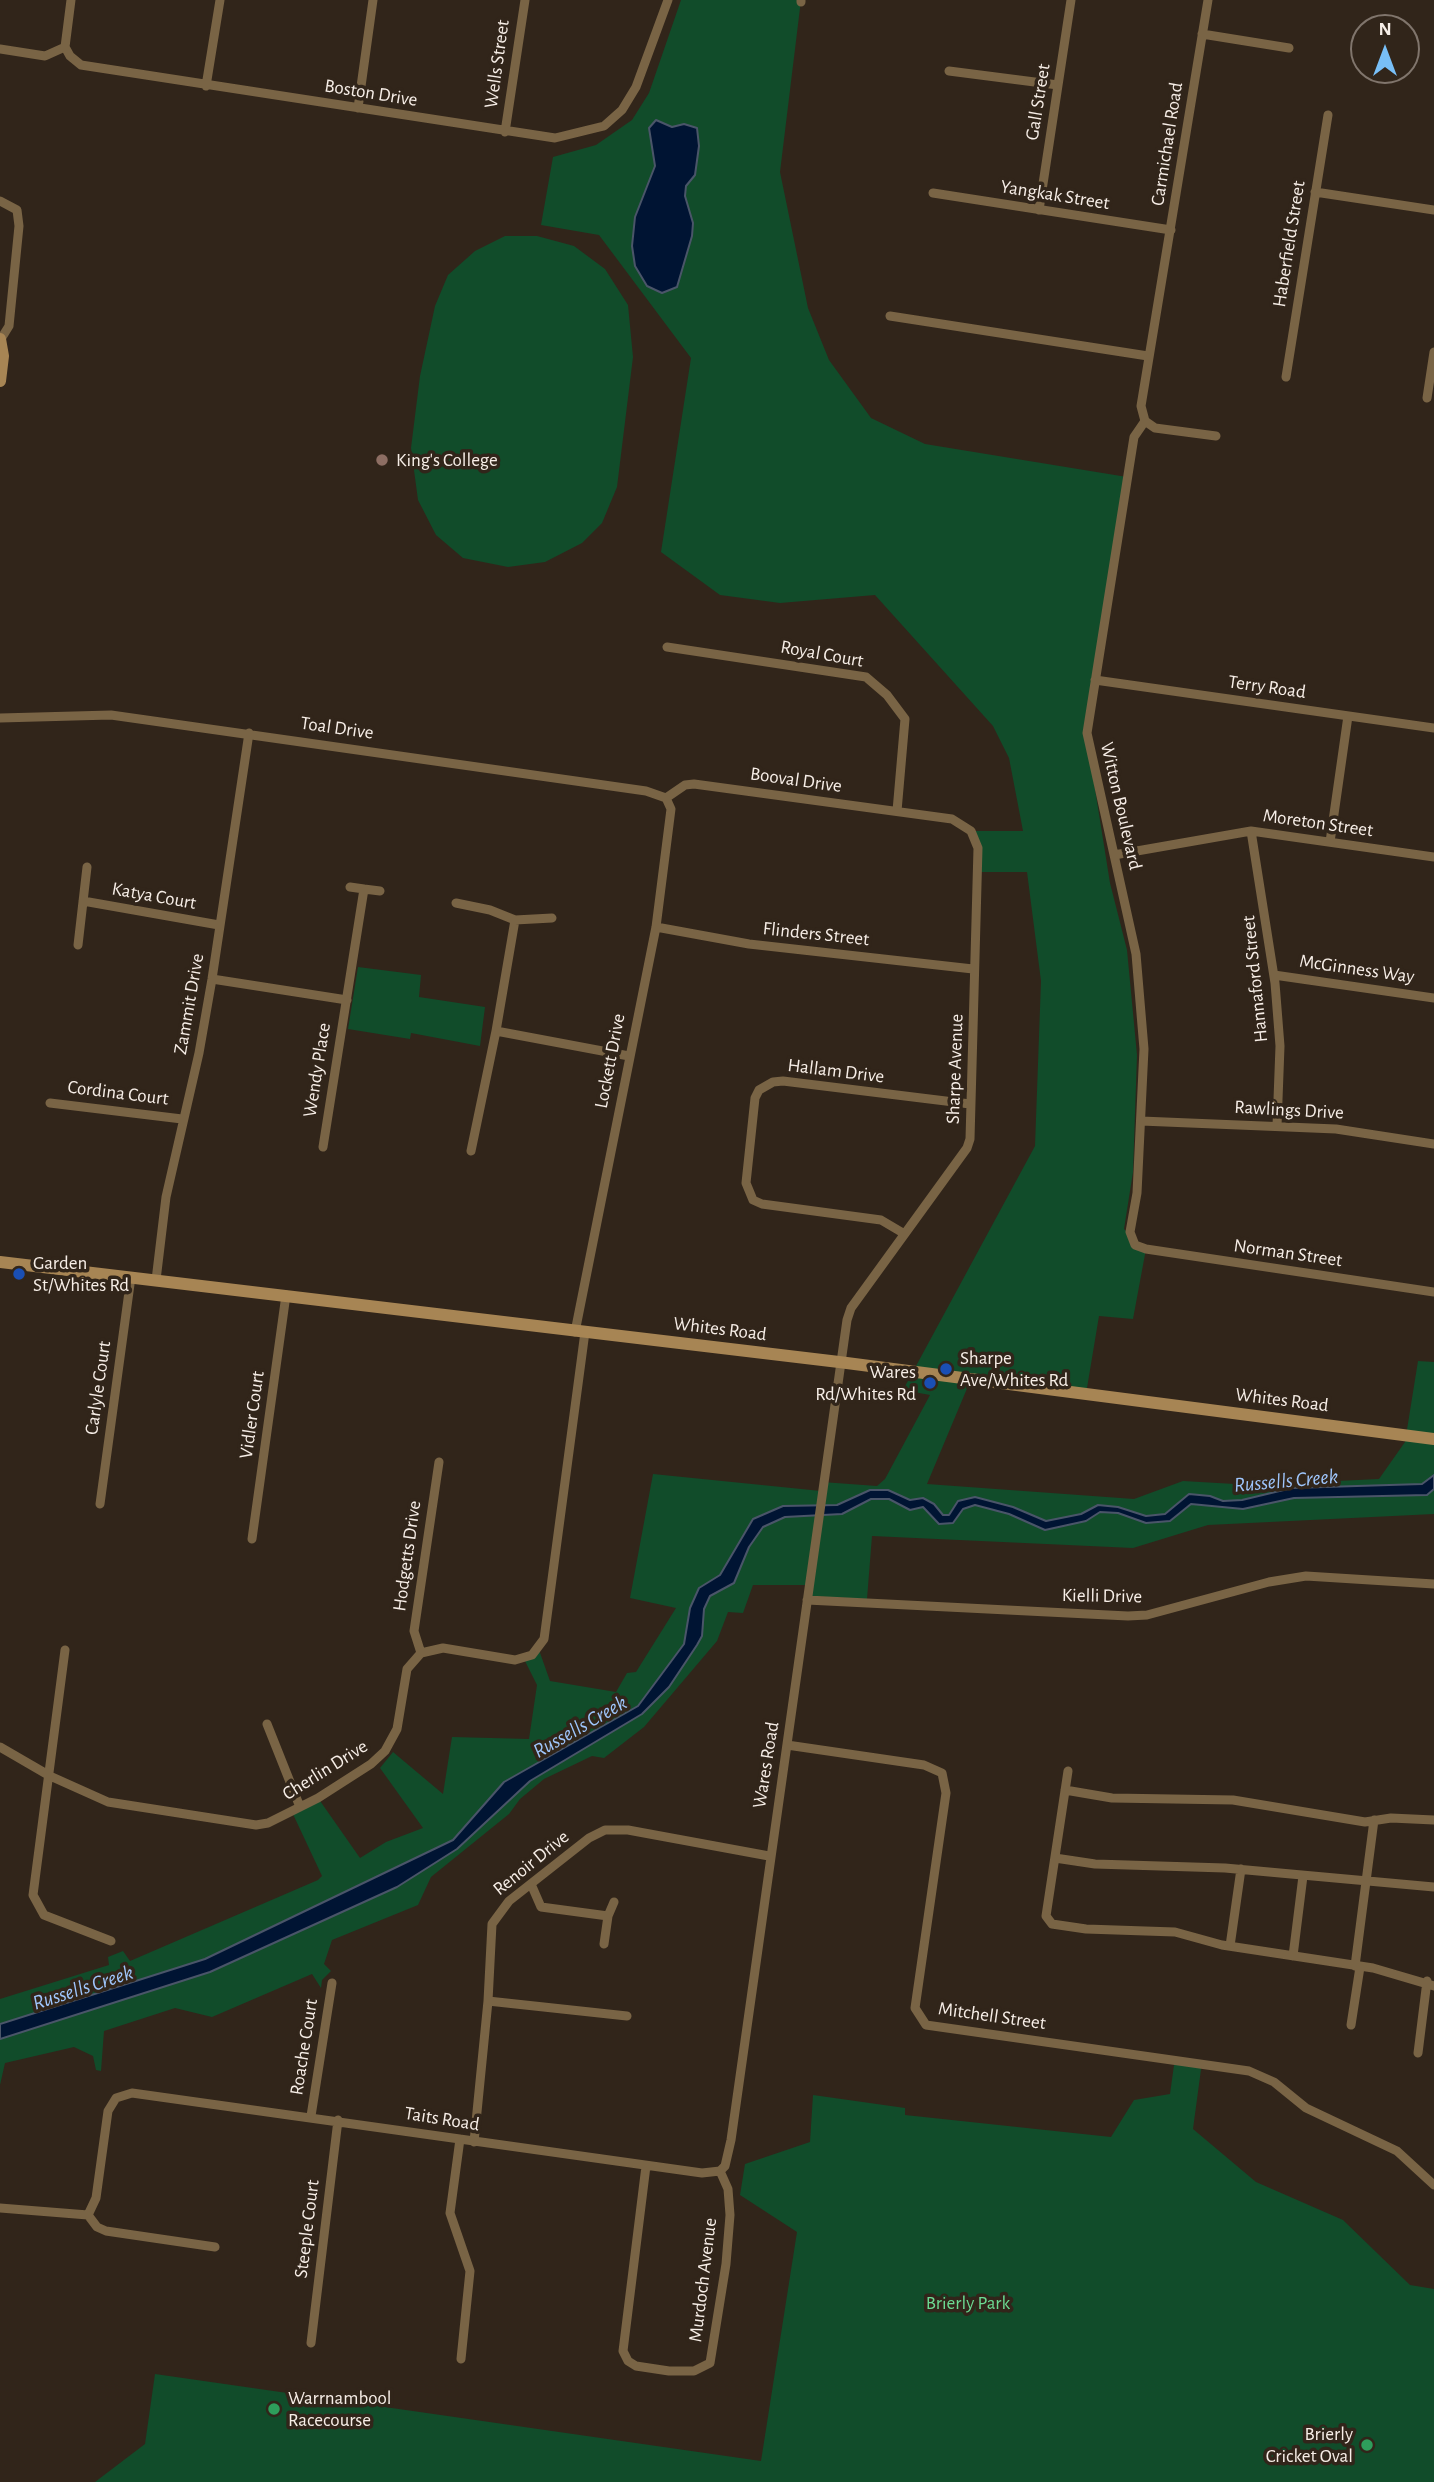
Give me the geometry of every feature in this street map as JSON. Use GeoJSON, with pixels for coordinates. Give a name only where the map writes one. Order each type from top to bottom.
{"type":"FeatureCollection","features":[{"type":"Feature","properties":{"kind":"street"},"geometry":{"type":"LineString","coordinates":[[0,49],[45,55],[65,47],[71,0]]}},
{"type":"Feature","properties":{"kind":"street"},"geometry":{"type":"LineString","coordinates":[[206,86],[220,0]]}},
{"type":"Feature","properties":{"kind":"street"},"geometry":{"type":"LineString","coordinates":[[358,108],[373,0]]}},
{"type":"Feature","properties":{"kind":"street","name":"Wells Street"},"geometry":{"type":"LineString","coordinates":[[505,132],[525,0]]}},
{"type":"Feature","properties":{"kind":"street","name":"Boston Drive"},"geometry":{"type":"LineString","coordinates":[[65,47],[70,56],[81,65],[555,138],[604,125],[622,110],[636,87],[668,0]]}},
{"type":"Feature","properties":{"kind":"street","name":"Gall Street"},"geometry":{"type":"LineString","coordinates":[[1039,210],[1072,0]]}},
{"type":"Feature","properties":{"kind":"street","name":"Carmichael Road"},"geometry":{"type":"LineString","coordinates":[[1158,294],[1208,0]]}},
{"type":"Feature","properties":{"kind":"street"},"geometry":{"type":"LineString","coordinates":[[1202,34],[1289,48]]}},
{"type":"Feature","properties":{"kind":"street"},"geometry":{"type":"LineString","coordinates":[[948,71],[1058,85]]}},
{"type":"Feature","properties":{"kind":"street","name":"Haberfield Street"},"geometry":{"type":"LineString","coordinates":[[1286,377],[1328,115]]}},
{"type":"Feature","properties":{"kind":"street"},"geometry":{"type":"LineString","coordinates":[[1315,192],[1434,210]]}},
{"type":"Feature","properties":{"kind":"street","name":"Yangkak Street"},"geometry":{"type":"LineString","coordinates":[[933,193],[1171,230]]}},
{"type":"Feature","properties":{"kind":"street"},"geometry":{"type":"LineString","coordinates":[[0,201],[17,210],[19,226],[9,326],[1,339],[3,356],[0,382]]}},
{"type":"Feature","properties":{"kind":"street","name":"Witton Boulevard"},"geometry":{"type":"LineString","coordinates":[[1137,1247],[1130,1231],[1138,1193],[1144,1049],[1136,954],[1087,733],[1134,437],[1145,421],[1140,406],[1158,294]]}},
{"type":"Feature","properties":{"kind":"street"},"geometry":{"type":"LineString","coordinates":[[890,316],[1148,356]]}},
{"type":"Feature","properties":{"kind":"street"},"geometry":{"type":"LineString","coordinates":[[1427,398],[1434,352]]}},
{"type":"Feature","properties":{"kind":"street"},"geometry":{"type":"LineString","coordinates":[[1145,421],[1155,428],[1216,436]]}},
{"type":"Feature","properties":{"kind":"street","name":"Royal Court"},"geometry":{"type":"LineString","coordinates":[[667,647],[866,677],[887,695],[905,719],[897,811]]}},
{"type":"Feature","properties":{"kind":"street","name":"Terry Road"},"geometry":{"type":"LineString","coordinates":[[1095,680],[1434,728]]}},
{"type":"Feature","properties":{"kind":"street","name":"Toal Drive"},"geometry":{"type":"LineString","coordinates":[[0,718],[96,714],[646,790],[666,798]]}},
{"type":"Feature","properties":{"kind":"street"},"geometry":{"type":"LineString","coordinates":[[1330,842],[1348,716]]}},
{"type":"Feature","properties":{"kind":"street","name":"Zammit Drive"},"geometry":{"type":"LineString","coordinates":[[156,1280],[166,1197],[199,1053],[212,979],[248,733]]}},
{"type":"Feature","properties":{"kind":"street","name":"Booval Drive"},"geometry":{"type":"LineString","coordinates":[[666,798],[685,785],[694,784],[925,815]]}},
{"type":"Feature","properties":{"kind":"street","name":"Lockett Drive"},"geometry":{"type":"LineString","coordinates":[[580,1332],[629,1056],[656,927],[671,809],[666,798]]}},
{"type":"Feature","properties":{"kind":"street","name":"Sharpe Avenue"},"geometry":{"type":"LineString","coordinates":[[839,1362],[851,1308],[967,1148],[975,985],[972,969],[978,876],[975,839],[962,823],[925,815]]}},
{"type":"Feature","properties":{"kind":"street","name":"Moreton Street"},"geometry":{"type":"LineString","coordinates":[[1114,855],[1251,831],[1434,857]]}},
{"type":"Feature","properties":{"kind":"street","name":"Hannaford Street"},"geometry":{"type":"LineString","coordinates":[[1251,831],[1274,975],[1280,1046],[1277,1126]]}},
{"type":"Feature","properties":{"kind":"street","name":"Katya Court"},"geometry":{"type":"LineString","coordinates":[[78,945],[88,867]]}},
{"type":"Feature","properties":{"kind":"street"},"geometry":{"type":"LineString","coordinates":[[351,887],[380,891]]}},
{"type":"Feature","properties":{"kind":"street","name":"Wendy Place"},"geometry":{"type":"LineString","coordinates":[[323,1147],[364,889]]}},
{"type":"Feature","properties":{"kind":"street","name":"Katya Court"},"geometry":{"type":"LineString","coordinates":[[83,901],[219,925]]}},
{"type":"Feature","properties":{"kind":"street"},"geometry":{"type":"LineString","coordinates":[[456,904],[490,910],[515,920],[552,918]]}},
{"type":"Feature","properties":{"kind":"street"},"geometry":{"type":"LineString","coordinates":[[471,1151],[496,1031],[515,920]]}},
{"type":"Feature","properties":{"kind":"street","name":"Flinders Street"},"geometry":{"type":"LineString","coordinates":[[656,927],[749,944],[972,969]]}},
{"type":"Feature","properties":{"kind":"street","name":"McGinness Way"},"geometry":{"type":"LineString","coordinates":[[1274,975],[1434,998]]}},
{"type":"Feature","properties":{"kind":"street","name":"Wendy Place"},"geometry":{"type":"LineString","coordinates":[[212,979],[347,1000]]}},
{"type":"Feature","properties":{"kind":"street"},"geometry":{"type":"LineString","coordinates":[[496,1031],[629,1056]]}},
{"type":"Feature","properties":{"kind":"street","name":"Hallam Drive"},"geometry":{"type":"LineString","coordinates":[[903,1233],[881,1220],[762,1204],[753,1200],[746,1183],[755,1098],[759,1090],[774,1082],[783,1082],[970,1104]]}},
{"type":"Feature","properties":{"kind":"street","name":"Cordina Court"},"geometry":{"type":"LineString","coordinates":[[50,1103],[182,1119]]}},
{"type":"Feature","properties":{"kind":"street","name":"Rawlings Drive"},"geometry":{"type":"LineString","coordinates":[[1142,1121],[1336,1129],[1434,1143]]}},
{"type":"Feature","properties":{"kind":"street","name":"Norman Street"},"geometry":{"type":"LineString","coordinates":[[1137,1247],[1434,1292]]}},
{"type":"Feature","properties":{"kind":"street","name":"Whites Road"},"geometry":{"type":"LineString","coordinates":[[0,1262],[839,1362],[1434,1439]]}},
{"type":"Feature","properties":{"kind":"street","name":"Carlyle Court"},"geometry":{"type":"LineString","coordinates":[[100,1504],[131,1277]]}},
{"type":"Feature","properties":{"kind":"street","name":"Vidler Court"},"geometry":{"type":"LineString","coordinates":[[252,1539],[286,1295]]}},
{"type":"Feature","properties":{"kind":"street"},"geometry":{"type":"LineString","coordinates":[[421,1653],[443,1648],[515,1660],[533,1655],[544,1639],[580,1332]]}},
{"type":"Feature","properties":{"kind":"street","name":"Wares Road"},"geometry":{"type":"LineString","coordinates":[[720,2171],[725,2166],[730,2148],[839,1362]]}},
{"type":"Feature","properties":{"kind":"street","name":"Hodgetts Drive"},"geometry":{"type":"LineString","coordinates":[[421,1653],[414,1630],[439,1462]]}},
{"type":"Feature","properties":{"kind":"street","name":"Kielli Drive"},"geometry":{"type":"LineString","coordinates":[[807,1600],[1128,1616],[1147,1615],[1257,1585],[1306,1576],[1434,1584]]}},
{"type":"Feature","properties":{"kind":"street"},"geometry":{"type":"LineString","coordinates":[[65,1650],[33,1895],[36,1906],[44,1915],[111,1941]]}},
{"type":"Feature","properties":{"kind":"street","name":"Cherlin Drive"},"geometry":{"type":"LineString","coordinates":[[0,1747],[50,1776],[108,1802],[235,1824],[268,1823],[371,1764],[385,1751],[400,1720],[407,1669],[421,1653]]}},
{"type":"Feature","properties":{"kind":"street"},"geometry":{"type":"LineString","coordinates":[[267,1724],[300,1807]]}},
{"type":"Feature","properties":{"kind":"street","name":"Mitchell Street"},"geometry":{"type":"LineString","coordinates":[[787,1745],[924,1765],[942,1773],[946,1793],[915,2008],[926,2025],[1249,2071],[1274,2082],[1306,2108],[1397,2151],[1434,2185]]}},
{"type":"Feature","properties":{"kind":"street"},"geometry":{"type":"LineString","coordinates":[[1068,1771],[1046,1916],[1052,1924],[1096,1929],[1175,1932],[1230,1946],[1357,1966],[1430,1983],[1418,2053]]}},
{"type":"Feature","properties":{"kind":"street"},"geometry":{"type":"LineString","coordinates":[[1065,1790],[1123,1799],[1176,1797],[1233,1800],[1356,1821],[1434,1821]]}},
{"type":"Feature","properties":{"kind":"street"},"geometry":{"type":"LineString","coordinates":[[1351,2025],[1374,1820]]}},
{"type":"Feature","properties":{"kind":"street","name":"Renoir Drive"},"geometry":{"type":"LineString","coordinates":[[474,2142],[488,2001],[492,1924],[499,1912],[589,1838],[605,1830],[628,1830],[769,1856]]}},
{"type":"Feature","properties":{"kind":"street"},"geometry":{"type":"LineString","coordinates":[[1055,1858],[1095,1864],[1241,1870],[1368,1884],[1434,1887]]}},
{"type":"Feature","properties":{"kind":"street"},"geometry":{"type":"LineString","coordinates":[[1230,1946],[1241,1870]]}},
{"type":"Feature","properties":{"kind":"street"},"geometry":{"type":"LineString","coordinates":[[1293,1956],[1303,1876]]}},
{"type":"Feature","properties":{"kind":"street"},"geometry":{"type":"LineString","coordinates":[[531,1884],[541,1907],[608,1916]]}},
{"type":"Feature","properties":{"kind":"street"},"geometry":{"type":"LineString","coordinates":[[604,1944],[608,1916],[614,1902]]}},
{"type":"Feature","properties":{"kind":"street","name":"Roache Court"},"geometry":{"type":"LineString","coordinates":[[311,2116],[332,1983]]}},
{"type":"Feature","properties":{"kind":"street"},"geometry":{"type":"LineString","coordinates":[[488,2001],[627,2016]]}},
{"type":"Feature","properties":{"kind":"street","name":"Taits Road"},"geometry":{"type":"LineString","coordinates":[[88,2215],[96,2197],[106,2120],[112,2104],[123,2093],[311,2116],[702,2174],[720,2171]]}},
{"type":"Feature","properties":{"kind":"street","name":"Steeple Court"},"geometry":{"type":"LineString","coordinates":[[311,2343],[338,2120]]}},
{"type":"Feature","properties":{"kind":"street"},"geometry":{"type":"LineString","coordinates":[[460,2139],[450,2213],[470,2271],[461,2359]]}},
{"type":"Feature","properties":{"kind":"street","name":"Murdoch Avenue"},"geometry":{"type":"LineString","coordinates":[[646,2166],[623,2351],[628,2361],[636,2366],[669,2371],[694,2371],[710,2362],[726,2264],[730,2216],[728,2189],[720,2171]]}},
{"type":"Feature","properties":{"kind":"street"},"geometry":{"type":"LineString","coordinates":[[0,2208],[88,2215],[97,2227],[106,2231],[215,2247]]}},
{"type":"Feature","properties":{"kind":"green space"},"geometry":{"type":"Polygon","coordinates":[[[681,0],[801,0],[780,172],[808,308],[829,360],[871,418],[925,444],[1127,477],[1087,739],[1110,883],[1127,950],[1137,1055],[1133,1172],[1124,1229],[1146,1249],[1133,1319],[1099,1316],[1086,1394],[971,1379],[927,1484],[1134,1499],[1183,1481],[1252,1485],[1379,1479],[1405,1442],[1418,1361],[1434,1362],[1434,1514],[1208,1525],[1133,1548],[872,1536],[867,1599],[807,1596],[808,1585],[753,1585],[743,1613],[728,1612],[717,1641],[644,1727],[604,1758],[592,1756],[544,1779],[520,1799],[509,1814],[431,1877],[418,1905],[332,1940],[324,1964],[331,1971],[322,1980],[321,1988],[312,1974],[212,2017],[175,2008],[104,2031],[101,2071],[96,2070],[93,2056],[74,2047],[5,2063],[0,2085],[0,1999],[109,1965],[108,1957],[123,1951],[130,1961],[318,1880],[322,1876],[292,1812],[318,1798],[360,1858],[386,1842],[423,1828],[380,1768],[393,1752],[443,1794],[452,1737],[529,1739],[537,1685],[524,1659],[539,1650],[550,1681],[616,1692],[627,1673],[636,1672],[676,1608],[630,1598],[653,1474],[821,1491],[822,1482],[877,1486],[885,1479],[930,1395],[903,1390],[1035,1146],[1041,981],[1027,872],[978,872],[971,831],[1023,831],[1009,758],[993,726],[875,595],[780,603],[720,595],[661,552],[691,358],[599,235],[541,225],[553,157],[596,145],[632,120],[649,93],[681,0]]]}},
{"type":"Feature","properties":{"kind":"green space"},"geometry":{"type":"Polygon","coordinates":[[[505,236],[537,236],[574,246],[605,269],[628,305],[633,357],[617,487],[602,523],[582,543],[545,562],[508,567],[463,558],[436,535],[418,500],[411,448],[420,376],[435,306],[448,275],[475,251],[505,236]]]}},
{"type":"Feature","properties":{"kind":"green space"},"geometry":{"type":"Polygon","coordinates":[[[358,967],[421,975],[419,997],[485,1007],[480,1046],[411,1033],[410,1039],[348,1029],[358,967]]]}},
{"type":"Feature","properties":{"kind":"green space","name":"Brierly Park"},"geometry":{"type":"Polygon","coordinates":[[[1175,2058],[1202,2062],[1193,2129],[1256,2182],[1343,2220],[1410,2285],[1434,2289],[1434,2482],[95,2482],[145,2444],[155,2374],[761,2461],[797,2232],[740,2195],[745,2164],[810,2142],[813,2095],[905,2108],[905,2115],[1111,2137],[1134,2100],[1170,2094],[1175,2058]]]}},
{"type":"Feature","properties":{"kind":"water"},"geometry":{"type":"Polygon","coordinates":[[[656,120],[672,127],[684,124],[697,128],[699,146],[695,175],[686,186],[685,196],[693,223],[692,236],[677,287],[662,293],[647,286],[635,266],[632,246],[635,217],[655,166],[649,128],[656,120]]]}},
{"type":"Feature","properties":{"kind":"water"},"geometry":{"type":"Polygon","coordinates":[[[1434,1475],[1434,1489],[1427,1495],[1294,1498],[1243,1509],[1191,1504],[1170,1521],[1146,1523],[1118,1513],[1100,1512],[1086,1521],[1045,1530],[1009,1514],[975,1505],[963,1509],[953,1523],[939,1524],[923,1507],[910,1510],[889,1499],[871,1499],[842,1514],[785,1517],[763,1527],[749,1547],[734,1583],[710,1596],[704,1609],[702,1636],[669,1687],[642,1714],[530,1781],[457,1849],[397,1887],[210,1972],[0,2039],[0,2024],[205,1959],[453,1840],[504,1782],[638,1706],[684,1644],[690,1608],[699,1588],[720,1575],[753,1519],[783,1506],[837,1505],[870,1490],[888,1490],[910,1500],[923,1498],[934,1504],[943,1515],[949,1515],[958,1501],[975,1497],[1013,1507],[1046,1521],[1081,1514],[1098,1505],[1118,1507],[1146,1516],[1165,1514],[1189,1494],[1210,1496],[1223,1501],[1242,1500],[1292,1488],[1422,1484],[1434,1475]]]}},
{"type":"Feature","properties":{"kind":"place","name":"King's College"},"geometry":{"type":"Point","coordinates":[382,460]}},
{"type":"Feature","properties":{"kind":"place","name":"Garden St/Whites Rd"},"geometry":{"type":"Point","coordinates":[19,1274]}},
{"type":"Feature","properties":{"kind":"place","name":"Sharpe Ave/Whites Rd"},"geometry":{"type":"Point","coordinates":[946,1369]}},
{"type":"Feature","properties":{"kind":"place","name":"Wares Rd/Whites Rd"},"geometry":{"type":"Point","coordinates":[930,1383]}},
{"type":"Feature","properties":{"kind":"place","name":"Warrnambool Racecourse"},"geometry":{"type":"Point","coordinates":[274,2409]}},
{"type":"Feature","properties":{"kind":"place","name":"Brierly Cricket Oval"},"geometry":{"type":"Point","coordinates":[1367,2445]}},
{"type":"Feature","properties":{"kind":"water label","name":"Russells Creek"},"geometry":{"type":"Point","coordinates":[1286,1481]}},
{"type":"Feature","properties":{"kind":"water label","name":"Russells Creek"},"geometry":{"type":"Point","coordinates":[580,1727]}},
{"type":"Feature","properties":{"kind":"water label","name":"Russells Creek"},"geometry":{"type":"Point","coordinates":[83,1988]}}]}
